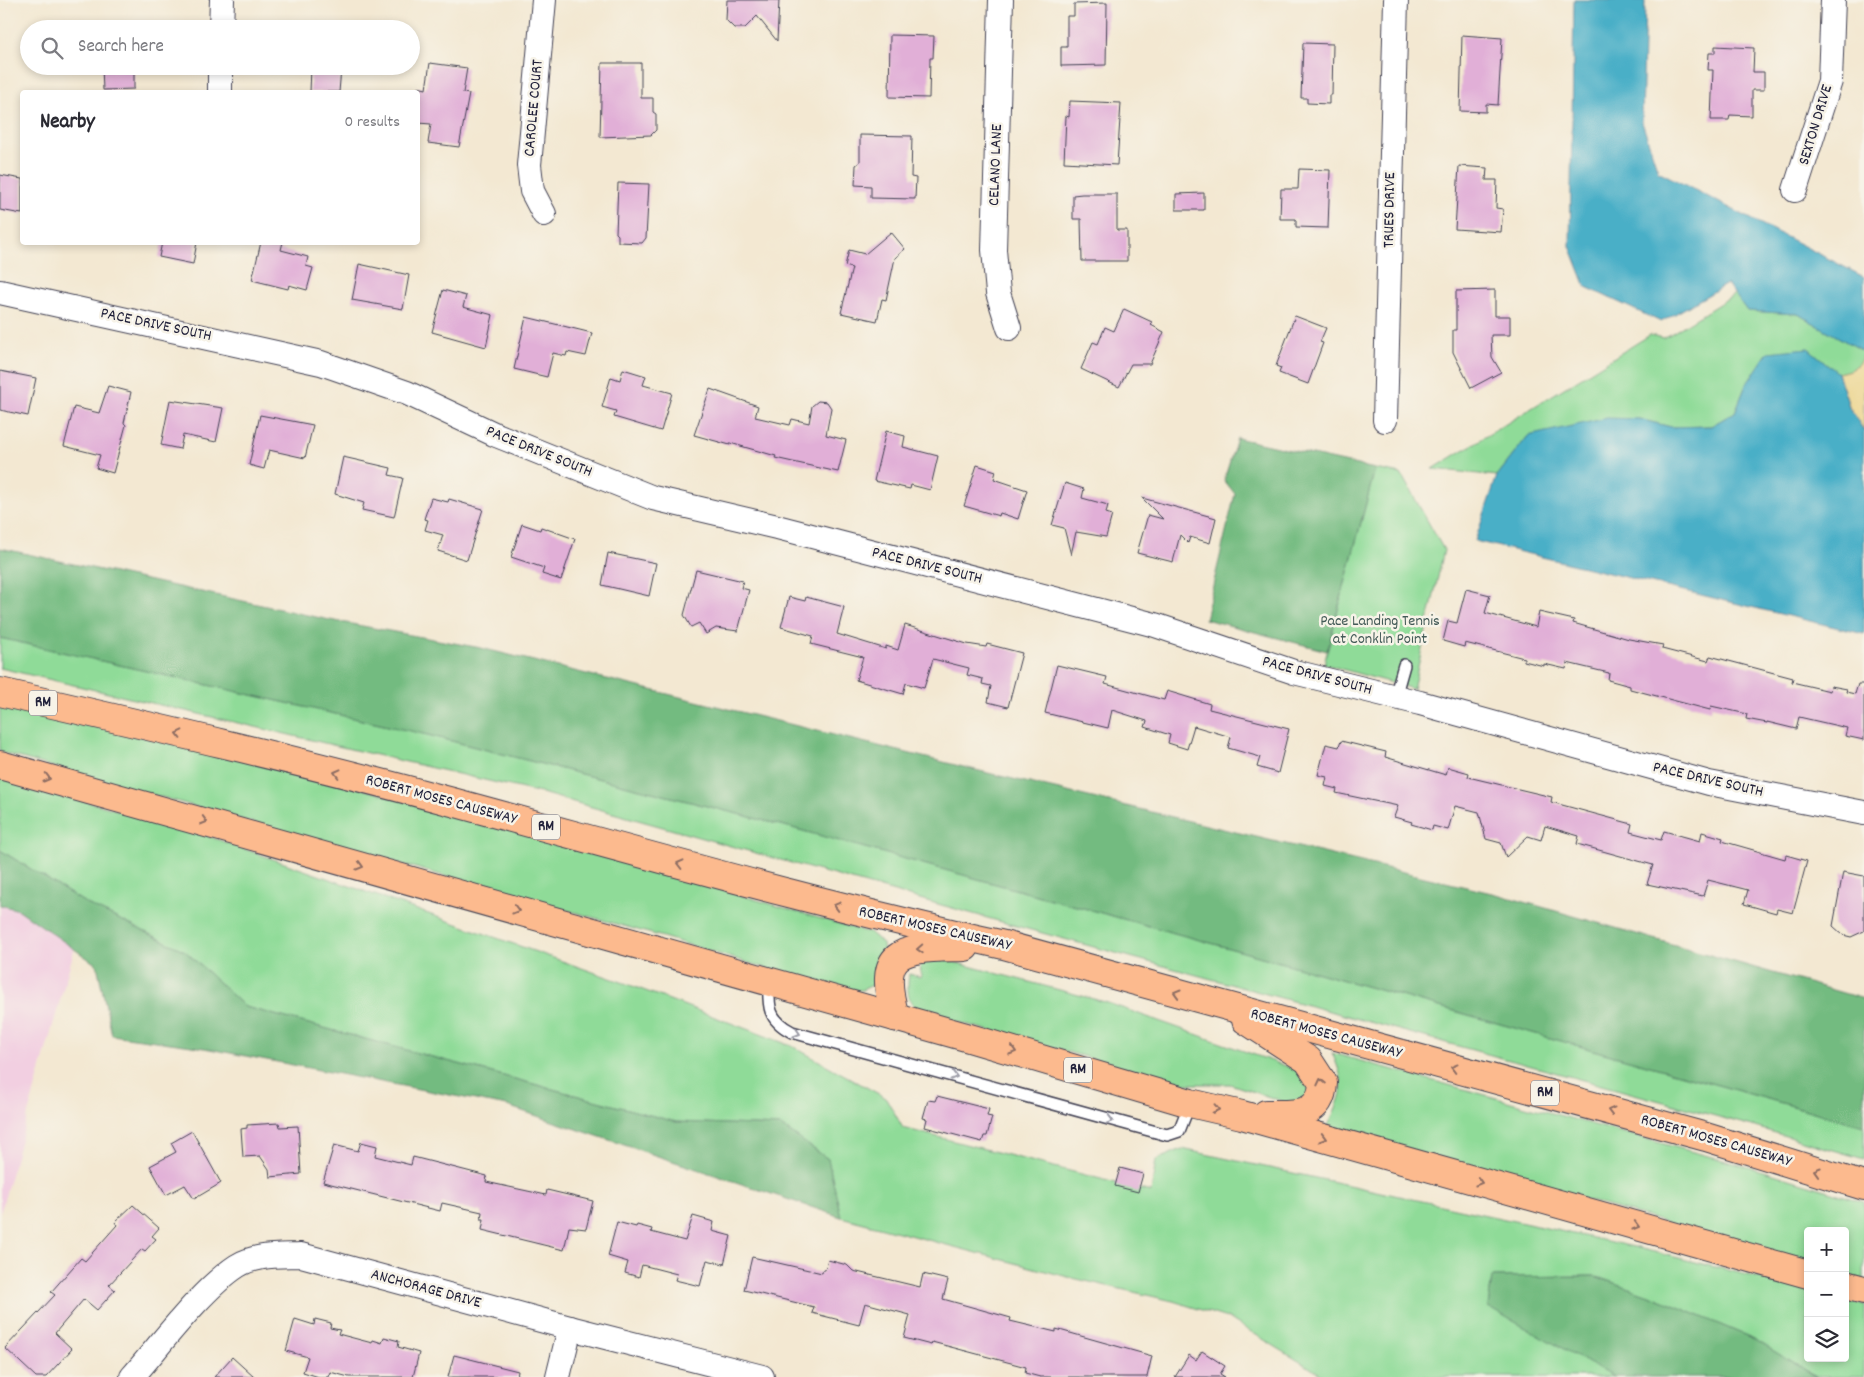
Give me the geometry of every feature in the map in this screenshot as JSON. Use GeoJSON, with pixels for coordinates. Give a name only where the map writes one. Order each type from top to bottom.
{"type":"FeatureCollection","features":[{"type":"Feature","properties":{"kind":"highway","name":"ROBERT MOSES CAUSEWAY"},"geometry":{"type":"LineString","coordinates":[[0,692],[221,744],[433,797],[891,921],[1004,945],[1668,1127],[1864,1186]]}},
{"type":"Feature","properties":{"kind":"highway","name":"RM"},"geometry":{"type":"LineString","coordinates":[[0,766],[895,1017],[1190,1104],[1242,1115],[1804,1273]]}},
{"type":"Feature","properties":{"kind":"highway"},"geometry":{"type":"LineString","coordinates":[[895,1017],[889,995],[889,974],[897,957],[905,951],[915,948],[1004,945]]}},
{"type":"Feature","properties":{"kind":"highway"},"geometry":{"type":"LineString","coordinates":[[1224,1006],[1308,1060],[1323,1083],[1321,1098],[1309,1110],[1294,1114],[1242,1115]]}},
{"type":"Feature","properties":{"kind":"highway"},"geometry":{"type":"LineString","coordinates":[[1849,1286],[1864,1290]]}},
{"type":"Feature","properties":{"kind":"street"},"geometry":{"type":"LineString","coordinates":[[221,20],[222,0]]}},
{"type":"Feature","properties":{"kind":"street","name":"CAROLEE COURT"},"geometry":{"type":"LineString","coordinates":[[544,0],[529,165],[532,191],[544,214]]}},
{"type":"Feature","properties":{"kind":"street","name":"CELANO LANE"},"geometry":{"type":"LineString","coordinates":[[1001,0],[994,250],[998,294],[1009,328]]}},
{"type":"Feature","properties":{"kind":"street","name":"TRUES DRIVE"},"geometry":{"type":"LineString","coordinates":[[1386,420],[1396,0]]}},
{"type":"Feature","properties":{"kind":"street","name":"SEXTON DRIVE"},"geometry":{"type":"LineString","coordinates":[[1795,190],[1830,82],[1832,0]]}},
{"type":"Feature","properties":{"kind":"street"},"geometry":{"type":"LineString","coordinates":[[220,75],[220,90]]}},
{"type":"Feature","properties":{"kind":"street","name":"PACE DRIVE SOUTH"},"geometry":{"type":"LineString","coordinates":[[0,292],[321,362],[407,393],[494,434],[653,498],[1155,624],[1294,672],[1395,697],[1708,783],[1864,813]]}},
{"type":"Feature","properties":{"kind":"street","name":"ANCHORAGE DRIVE"},"geometry":{"type":"LineString","coordinates":[[132,1377],[209,1290],[238,1265],[266,1256],[301,1256],[762,1377]]}},
{"type":"Feature","properties":{"kind":"street"},"geometry":{"type":"LineString","coordinates":[[558,1377],[570,1328]]}},
{"type":"Feature","properties":{"kind":"lane"},"geometry":{"type":"LineString","coordinates":[[1395,697],[1404,665]]}},
{"type":"Feature","properties":{"kind":"lane"},"geometry":{"type":"LineString","coordinates":[[769,982],[768,1007],[779,1026],[810,1037],[1167,1135],[1179,1131],[1190,1104]]}},
{"type":"Feature","properties":{"kind":"shaded area"},"geometry":{"type":"Polygon","coordinates":[[[0,878],[87,904],[0,1214],[0,878]]]}},
{"type":"Feature","properties":{"kind":"green space"},"geometry":{"type":"Polygon","coordinates":[[[1735,294],[1747,311],[1798,314],[1864,352],[1860,362],[1848,371],[1838,373],[1808,348],[1746,385],[1735,412],[1711,426],[1671,427],[1639,419],[1528,436],[1497,476],[1433,469],[1650,335],[1664,338],[1735,294]]]}},
{"type":"Feature","properties":{"kind":"green space"},"geometry":{"type":"Polygon","coordinates":[[[1237,438],[1375,469],[1327,651],[1205,619],[1235,494],[1224,480],[1237,438]]]}},
{"type":"Feature","properties":{"kind":"green space","name":"Pace Landing Tennis at Conklin Point"},"geometry":{"type":"Polygon","coordinates":[[[1375,469],[1401,474],[1444,550],[1413,689],[1324,664],[1375,469]]]}},
{"type":"Feature","properties":{"kind":"green space"},"geometry":{"type":"Polygon","coordinates":[[[0,548],[330,620],[481,648],[992,774],[1500,895],[1864,999],[1864,1126],[785,826],[428,735],[0,638],[0,548]]]}},
{"type":"Feature","properties":{"kind":"green space"},"geometry":{"type":"Polygon","coordinates":[[[0,638],[428,735],[785,826],[1258,956],[1864,1126],[1864,1159],[1741,1123],[1009,924],[545,794],[0,668],[0,638]]]}},
{"type":"Feature","properties":{"kind":"green space"},"geometry":{"type":"Polygon","coordinates":[[[0,706],[281,767],[576,847],[870,933],[883,944],[884,955],[877,983],[862,990],[838,990],[663,937],[0,752],[0,706]]]}},
{"type":"Feature","properties":{"kind":"green space"},"geometry":{"type":"Polygon","coordinates":[[[0,777],[202,834],[627,984],[792,1046],[886,1098],[903,1128],[1151,1192],[1156,1160],[1182,1149],[1634,1247],[1804,1289],[1804,1362],[1849,1362],[1849,1301],[1864,1306],[1864,1377],[1816,1377],[1754,1339],[1652,1296],[1594,1276],[1492,1277],[1488,1306],[1614,1377],[1325,1377],[1230,1319],[1173,1301],[1068,1277],[841,1217],[828,1159],[781,1126],[676,1122],[245,1007],[185,951],[87,904],[0,850],[0,777]]]}},
{"type":"Feature","properties":{"kind":"green space"},"geometry":{"type":"Polygon","coordinates":[[[0,850],[87,904],[185,951],[245,1007],[676,1122],[781,1126],[828,1159],[841,1217],[507,1106],[199,1047],[112,1035],[97,965],[19,910],[0,905],[0,850]]]}},
{"type":"Feature","properties":{"kind":"green space"},"geometry":{"type":"Polygon","coordinates":[[[927,955],[1105,1002],[1303,1072],[1314,1090],[1297,1106],[1230,1084],[1185,1084],[921,1012],[910,1000],[908,980],[909,974],[921,977],[920,958],[927,955]]]}},
{"type":"Feature","properties":{"kind":"green space"},"geometry":{"type":"Polygon","coordinates":[[[1332,1053],[1770,1173],[1864,1202],[1864,1280],[1849,1275],[1849,1227],[1804,1227],[1804,1261],[1327,1128],[1341,1091],[1337,1065],[1332,1053]]]}},
{"type":"Feature","properties":{"kind":"green space"},"geometry":{"type":"Polygon","coordinates":[[[1594,1276],[1652,1296],[1754,1339],[1816,1377],[1614,1377],[1488,1307],[1492,1277],[1594,1276]]]}},
{"type":"Feature","properties":{"kind":"sand"},"geometry":{"type":"Polygon","coordinates":[[[1864,352],[1864,431],[1849,406],[1838,373],[1855,367],[1864,352]]]}},
{"type":"Feature","properties":{"kind":"water"},"geometry":{"type":"Polygon","coordinates":[[[1574,0],[1645,0],[1642,122],[1658,171],[1864,277],[1864,352],[1798,314],[1747,311],[1727,284],[1661,322],[1586,287],[1570,246],[1574,0]]]}},
{"type":"Feature","properties":{"kind":"water"},"geometry":{"type":"Polygon","coordinates":[[[1808,348],[1838,373],[1849,406],[1864,431],[1864,634],[1475,541],[1497,476],[1528,436],[1607,418],[1639,419],[1671,427],[1711,426],[1735,412],[1746,385],[1768,352],[1808,348]]]}},
{"type":"Feature","properties":{"kind":"building"},"geometry":{"type":"Polygon","coordinates":[[[727,0],[779,0],[777,41],[757,16],[745,28],[734,28],[726,20],[727,0]]]}},
{"type":"Feature","properties":{"kind":"building"},"geometry":{"type":"Polygon","coordinates":[[[1107,3],[1106,65],[1061,66],[1061,47],[1067,47],[1067,16],[1074,16],[1074,4],[1107,3]]]}},
{"type":"Feature","properties":{"kind":"building"},"geometry":{"type":"Polygon","coordinates":[[[890,35],[934,36],[933,58],[930,58],[929,98],[889,97],[890,35]]]}},
{"type":"Feature","properties":{"kind":"building"},"geometry":{"type":"Polygon","coordinates":[[[1462,35],[1502,38],[1498,105],[1486,104],[1486,112],[1460,111],[1462,35]]]}},
{"type":"Feature","properties":{"kind":"building"},"geometry":{"type":"Polygon","coordinates":[[[1303,43],[1333,44],[1332,95],[1329,95],[1329,104],[1307,103],[1307,98],[1301,98],[1303,43]]]}},
{"type":"Feature","properties":{"kind":"building"},"geometry":{"type":"Polygon","coordinates":[[[1715,46],[1754,48],[1753,72],[1764,72],[1764,90],[1752,90],[1752,116],[1730,115],[1729,120],[1711,120],[1713,70],[1708,70],[1709,53],[1715,53],[1715,46]]]}},
{"type":"Feature","properties":{"kind":"building"},"geometry":{"type":"Polygon","coordinates":[[[430,63],[467,68],[463,93],[469,94],[459,147],[428,143],[431,124],[420,123],[420,90],[418,90],[418,87],[426,89],[430,63]]]}},
{"type":"Feature","properties":{"kind":"building"},"geometry":{"type":"Polygon","coordinates":[[[602,63],[641,63],[641,98],[653,98],[653,112],[656,114],[656,130],[651,135],[600,137],[602,63]]]}},
{"type":"Feature","properties":{"kind":"building"},"geometry":{"type":"Polygon","coordinates":[[[102,75],[134,75],[134,89],[103,90],[102,75]]]}},
{"type":"Feature","properties":{"kind":"building"},"geometry":{"type":"Polygon","coordinates":[[[311,75],[340,75],[339,90],[310,90],[311,75]]]}},
{"type":"Feature","properties":{"kind":"building"},"geometry":{"type":"Polygon","coordinates":[[[1070,101],[1121,103],[1117,165],[1064,162],[1066,116],[1069,117],[1070,101]]]}},
{"type":"Feature","properties":{"kind":"building"},"geometry":{"type":"Polygon","coordinates":[[[860,135],[912,136],[911,177],[916,178],[915,199],[871,198],[871,186],[855,185],[856,165],[860,162],[860,135]]]}},
{"type":"Feature","properties":{"kind":"building"},"geometry":{"type":"Polygon","coordinates":[[[1459,166],[1487,168],[1486,180],[1497,180],[1496,208],[1503,209],[1501,232],[1455,229],[1459,166]]]}},
{"type":"Feature","properties":{"kind":"building"},"geometry":{"type":"Polygon","coordinates":[[[1299,169],[1330,170],[1328,228],[1296,227],[1296,219],[1280,219],[1281,189],[1298,189],[1299,169]]]}},
{"type":"Feature","properties":{"kind":"building"},"geometry":{"type":"Polygon","coordinates":[[[0,175],[20,179],[20,214],[0,210],[0,175]]]}},
{"type":"Feature","properties":{"kind":"building"},"geometry":{"type":"Polygon","coordinates":[[[618,183],[649,184],[646,238],[642,243],[618,242],[618,235],[616,233],[618,183]]]}},
{"type":"Feature","properties":{"kind":"building"},"geometry":{"type":"Polygon","coordinates":[[[1204,193],[1204,210],[1176,210],[1176,194],[1204,193]]]}},
{"type":"Feature","properties":{"kind":"building"},"geometry":{"type":"Polygon","coordinates":[[[1117,194],[1117,230],[1127,230],[1127,261],[1082,261],[1081,219],[1073,219],[1073,195],[1117,194]]]}},
{"type":"Feature","properties":{"kind":"building"},"geometry":{"type":"Polygon","coordinates":[[[891,232],[905,249],[895,258],[886,300],[882,299],[877,321],[841,313],[852,268],[845,266],[849,250],[865,254],[891,232]]]}},
{"type":"Feature","properties":{"kind":"building"},"geometry":{"type":"Polygon","coordinates":[[[161,245],[196,245],[193,264],[159,257],[161,245]]]}},
{"type":"Feature","properties":{"kind":"building"},"geometry":{"type":"Polygon","coordinates":[[[260,245],[282,245],[281,250],[308,257],[306,266],[313,268],[307,290],[289,285],[288,289],[252,280],[260,245]]]}},
{"type":"Feature","properties":{"kind":"building"},"geometry":{"type":"Polygon","coordinates":[[[359,264],[409,275],[403,309],[352,300],[359,264]]]}},
{"type":"Feature","properties":{"kind":"building"},"geometry":{"type":"Polygon","coordinates":[[[443,290],[466,296],[463,307],[493,315],[486,347],[432,332],[443,290]]]}},
{"type":"Feature","properties":{"kind":"building"},"geometry":{"type":"Polygon","coordinates":[[[1495,290],[1495,316],[1510,316],[1510,335],[1491,335],[1492,357],[1501,372],[1471,388],[1453,352],[1453,330],[1456,330],[1456,291],[1495,290]]]}},
{"type":"Feature","properties":{"kind":"building"},"geometry":{"type":"Polygon","coordinates":[[[1124,309],[1152,322],[1151,325],[1164,332],[1150,364],[1131,364],[1119,387],[1081,369],[1093,342],[1098,344],[1105,327],[1114,331],[1124,309]]]}},
{"type":"Feature","properties":{"kind":"building"},"geometry":{"type":"Polygon","coordinates":[[[1295,316],[1326,328],[1320,342],[1323,343],[1308,384],[1279,373],[1281,368],[1276,366],[1295,316]]]}},
{"type":"Feature","properties":{"kind":"building"},"geometry":{"type":"Polygon","coordinates":[[[526,317],[592,333],[586,356],[567,352],[566,356],[553,353],[547,377],[514,369],[526,317]]]}},
{"type":"Feature","properties":{"kind":"building"},"geometry":{"type":"Polygon","coordinates":[[[623,369],[646,376],[643,385],[672,393],[661,431],[614,417],[616,411],[602,407],[611,377],[620,380],[623,369]]]}},
{"type":"Feature","properties":{"kind":"building"},"geometry":{"type":"Polygon","coordinates":[[[0,371],[36,378],[28,416],[0,410],[0,371]]]}},
{"type":"Feature","properties":{"kind":"building"},"geometry":{"type":"Polygon","coordinates":[[[108,386],[131,392],[124,423],[126,425],[113,473],[96,468],[100,455],[64,446],[74,407],[99,413],[108,386]]]}},
{"type":"Feature","properties":{"kind":"building"},"geometry":{"type":"Polygon","coordinates":[[[710,389],[758,406],[755,417],[790,425],[792,419],[809,423],[812,406],[818,401],[827,402],[831,408],[826,435],[846,440],[838,472],[775,458],[776,456],[694,435],[710,389]]]}},
{"type":"Feature","properties":{"kind":"building"},"geometry":{"type":"Polygon","coordinates":[[[170,400],[223,408],[216,442],[183,435],[180,449],[161,445],[170,400]]]}},
{"type":"Feature","properties":{"kind":"building"},"geometry":{"type":"Polygon","coordinates":[[[260,415],[313,425],[305,458],[269,450],[264,469],[249,465],[260,415]]]}},
{"type":"Feature","properties":{"kind":"building"},"geometry":{"type":"Polygon","coordinates":[[[886,431],[905,436],[903,447],[938,456],[930,490],[911,485],[910,489],[874,481],[886,431]]]}},
{"type":"Feature","properties":{"kind":"building"},"geometry":{"type":"Polygon","coordinates":[[[343,457],[391,468],[389,475],[403,478],[394,517],[362,510],[364,503],[335,494],[343,457]]]}},
{"type":"Feature","properties":{"kind":"building"},"geometry":{"type":"Polygon","coordinates":[[[977,465],[996,471],[994,479],[1027,490],[1018,519],[1000,513],[999,516],[964,506],[977,465]]]}},
{"type":"Feature","properties":{"kind":"building"},"geometry":{"type":"Polygon","coordinates":[[[1065,483],[1084,489],[1082,498],[1108,505],[1106,513],[1112,515],[1106,537],[1076,532],[1071,555],[1064,528],[1052,525],[1065,483]]]}},
{"type":"Feature","properties":{"kind":"building"},"geometry":{"type":"Polygon","coordinates":[[[431,498],[448,502],[449,499],[483,509],[467,560],[438,551],[443,535],[425,530],[428,520],[424,519],[431,498]]]}},
{"type":"Feature","properties":{"kind":"building"},"geometry":{"type":"Polygon","coordinates":[[[1142,498],[1216,518],[1210,543],[1190,537],[1188,543],[1180,535],[1173,562],[1137,553],[1148,515],[1163,519],[1142,498]]]}},
{"type":"Feature","properties":{"kind":"building"},"geometry":{"type":"Polygon","coordinates":[[[522,524],[540,530],[541,527],[575,539],[561,580],[542,574],[544,568],[511,557],[522,524]]]}},
{"type":"Feature","properties":{"kind":"building"},"geometry":{"type":"Polygon","coordinates":[[[608,553],[656,563],[649,596],[602,585],[608,553]]]}},
{"type":"Feature","properties":{"kind":"building"},"geometry":{"type":"Polygon","coordinates":[[[696,570],[743,581],[741,588],[749,590],[738,631],[716,628],[706,634],[699,623],[691,627],[684,615],[696,570]]]}},
{"type":"Feature","properties":{"kind":"building"},"geometry":{"type":"Polygon","coordinates":[[[1466,589],[1490,595],[1485,613],[1536,627],[1539,612],[1574,620],[1573,623],[1629,639],[1663,645],[1662,649],[1708,661],[1710,656],[1793,678],[1792,682],[1830,691],[1831,686],[1847,689],[1846,692],[1855,694],[1858,684],[1864,684],[1864,740],[1845,736],[1847,728],[1799,717],[1796,729],[1746,719],[1747,714],[1711,706],[1710,710],[1630,689],[1630,686],[1608,680],[1609,673],[1567,663],[1566,669],[1544,664],[1544,666],[1524,661],[1524,658],[1465,643],[1464,647],[1443,641],[1448,621],[1457,623],[1466,589]]]}},
{"type":"Feature","properties":{"kind":"building"},"geometry":{"type":"Polygon","coordinates":[[[789,597],[805,601],[806,597],[844,607],[837,634],[886,649],[886,646],[898,650],[905,625],[967,644],[986,647],[987,644],[1022,653],[1008,707],[988,702],[991,686],[982,684],[983,679],[967,675],[969,668],[933,659],[924,688],[906,683],[903,694],[856,680],[863,657],[811,644],[813,636],[781,627],[789,597]]]}},
{"type":"Feature","properties":{"kind":"building"},"geometry":{"type":"Polygon","coordinates":[[[1057,665],[1107,677],[1105,684],[1164,700],[1167,691],[1210,704],[1209,709],[1289,729],[1278,773],[1257,767],[1260,757],[1228,748],[1231,737],[1194,726],[1187,749],[1168,743],[1170,735],[1145,727],[1147,721],[1112,710],[1108,728],[1045,713],[1057,665]]]}},
{"type":"Feature","properties":{"kind":"building"},"geometry":{"type":"Polygon","coordinates":[[[1341,741],[1386,752],[1385,757],[1446,775],[1448,767],[1469,773],[1468,777],[1552,797],[1551,802],[1632,824],[1630,832],[1661,840],[1664,831],[1700,841],[1702,832],[1723,838],[1722,841],[1785,859],[1786,855],[1807,861],[1793,913],[1777,909],[1776,913],[1744,904],[1748,890],[1708,880],[1703,896],[1647,884],[1653,865],[1577,844],[1579,836],[1545,826],[1541,840],[1528,836],[1506,857],[1501,843],[1486,839],[1479,812],[1455,806],[1448,830],[1433,826],[1432,830],[1411,824],[1412,822],[1394,817],[1398,806],[1336,793],[1337,789],[1325,786],[1327,777],[1318,775],[1326,744],[1339,747],[1341,741]]]}},
{"type":"Feature","properties":{"kind":"building"},"geometry":{"type":"Polygon","coordinates":[[[1843,872],[1864,876],[1864,931],[1851,937],[1843,935],[1833,926],[1843,872]]]}},
{"type":"Feature","properties":{"kind":"building"},"geometry":{"type":"Polygon","coordinates":[[[937,1096],[989,1109],[987,1116],[992,1117],[987,1136],[984,1136],[982,1142],[925,1127],[927,1119],[923,1118],[928,1100],[935,1101],[937,1096]]]}},
{"type":"Feature","properties":{"kind":"building"},"geometry":{"type":"Polygon","coordinates":[[[279,1123],[280,1127],[298,1126],[301,1174],[270,1177],[269,1169],[260,1156],[243,1157],[241,1129],[247,1128],[247,1125],[279,1123]]]}},
{"type":"Feature","properties":{"kind":"building"},"geometry":{"type":"Polygon","coordinates":[[[192,1131],[221,1183],[194,1199],[185,1185],[166,1195],[150,1166],[176,1152],[171,1143],[192,1131]]]}},
{"type":"Feature","properties":{"kind":"building"},"geometry":{"type":"Polygon","coordinates":[[[361,1142],[377,1146],[375,1156],[411,1165],[413,1157],[487,1176],[486,1182],[546,1195],[547,1190],[593,1201],[586,1229],[569,1227],[564,1250],[482,1230],[484,1219],[481,1219],[482,1212],[442,1203],[440,1211],[323,1182],[334,1145],[358,1151],[361,1142]]]}},
{"type":"Feature","properties":{"kind":"building"},"geometry":{"type":"Polygon","coordinates":[[[1120,1168],[1143,1174],[1138,1192],[1115,1186],[1120,1168]]]}},
{"type":"Feature","properties":{"kind":"building"},"geometry":{"type":"Polygon","coordinates":[[[133,1205],[159,1228],[152,1236],[156,1239],[145,1251],[142,1249],[109,1285],[115,1290],[97,1310],[84,1299],[55,1333],[72,1349],[46,1377],[36,1377],[5,1348],[55,1295],[51,1292],[81,1258],[85,1261],[117,1225],[115,1222],[133,1205]]]}},
{"type":"Feature","properties":{"kind":"building"},"geometry":{"type":"Polygon","coordinates":[[[693,1216],[714,1222],[712,1231],[731,1236],[724,1264],[707,1260],[700,1286],[675,1280],[677,1274],[642,1265],[639,1277],[625,1273],[628,1262],[608,1256],[617,1222],[652,1229],[651,1232],[685,1241],[693,1216]]]}},
{"type":"Feature","properties":{"kind":"building"},"geometry":{"type":"Polygon","coordinates":[[[752,1257],[822,1273],[828,1260],[847,1265],[853,1271],[920,1287],[923,1274],[948,1280],[943,1299],[1011,1318],[1010,1321],[1056,1332],[1056,1329],[1152,1356],[1147,1377],[1040,1377],[1025,1373],[1026,1367],[932,1342],[931,1345],[904,1338],[910,1315],[865,1303],[859,1325],[812,1313],[814,1307],[744,1290],[752,1257]]]}},
{"type":"Feature","properties":{"kind":"building"},"geometry":{"type":"Polygon","coordinates":[[[295,1319],[314,1325],[315,1319],[331,1323],[330,1328],[340,1330],[338,1334],[372,1343],[373,1340],[382,1343],[384,1337],[399,1341],[398,1347],[419,1353],[413,1377],[349,1377],[330,1372],[328,1377],[319,1377],[303,1372],[308,1357],[286,1351],[295,1319]]]}},
{"type":"Feature","properties":{"kind":"building"},"geometry":{"type":"Polygon","coordinates":[[[1202,1351],[1225,1366],[1220,1374],[1225,1377],[1175,1377],[1189,1355],[1196,1360],[1202,1351]]]}},
{"type":"Feature","properties":{"kind":"building"},"geometry":{"type":"Polygon","coordinates":[[[454,1355],[518,1371],[517,1377],[448,1377],[454,1355]]]}},
{"type":"Feature","properties":{"kind":"building"},"geometry":{"type":"Polygon","coordinates":[[[232,1357],[254,1377],[214,1377],[232,1357]]]}}]}
